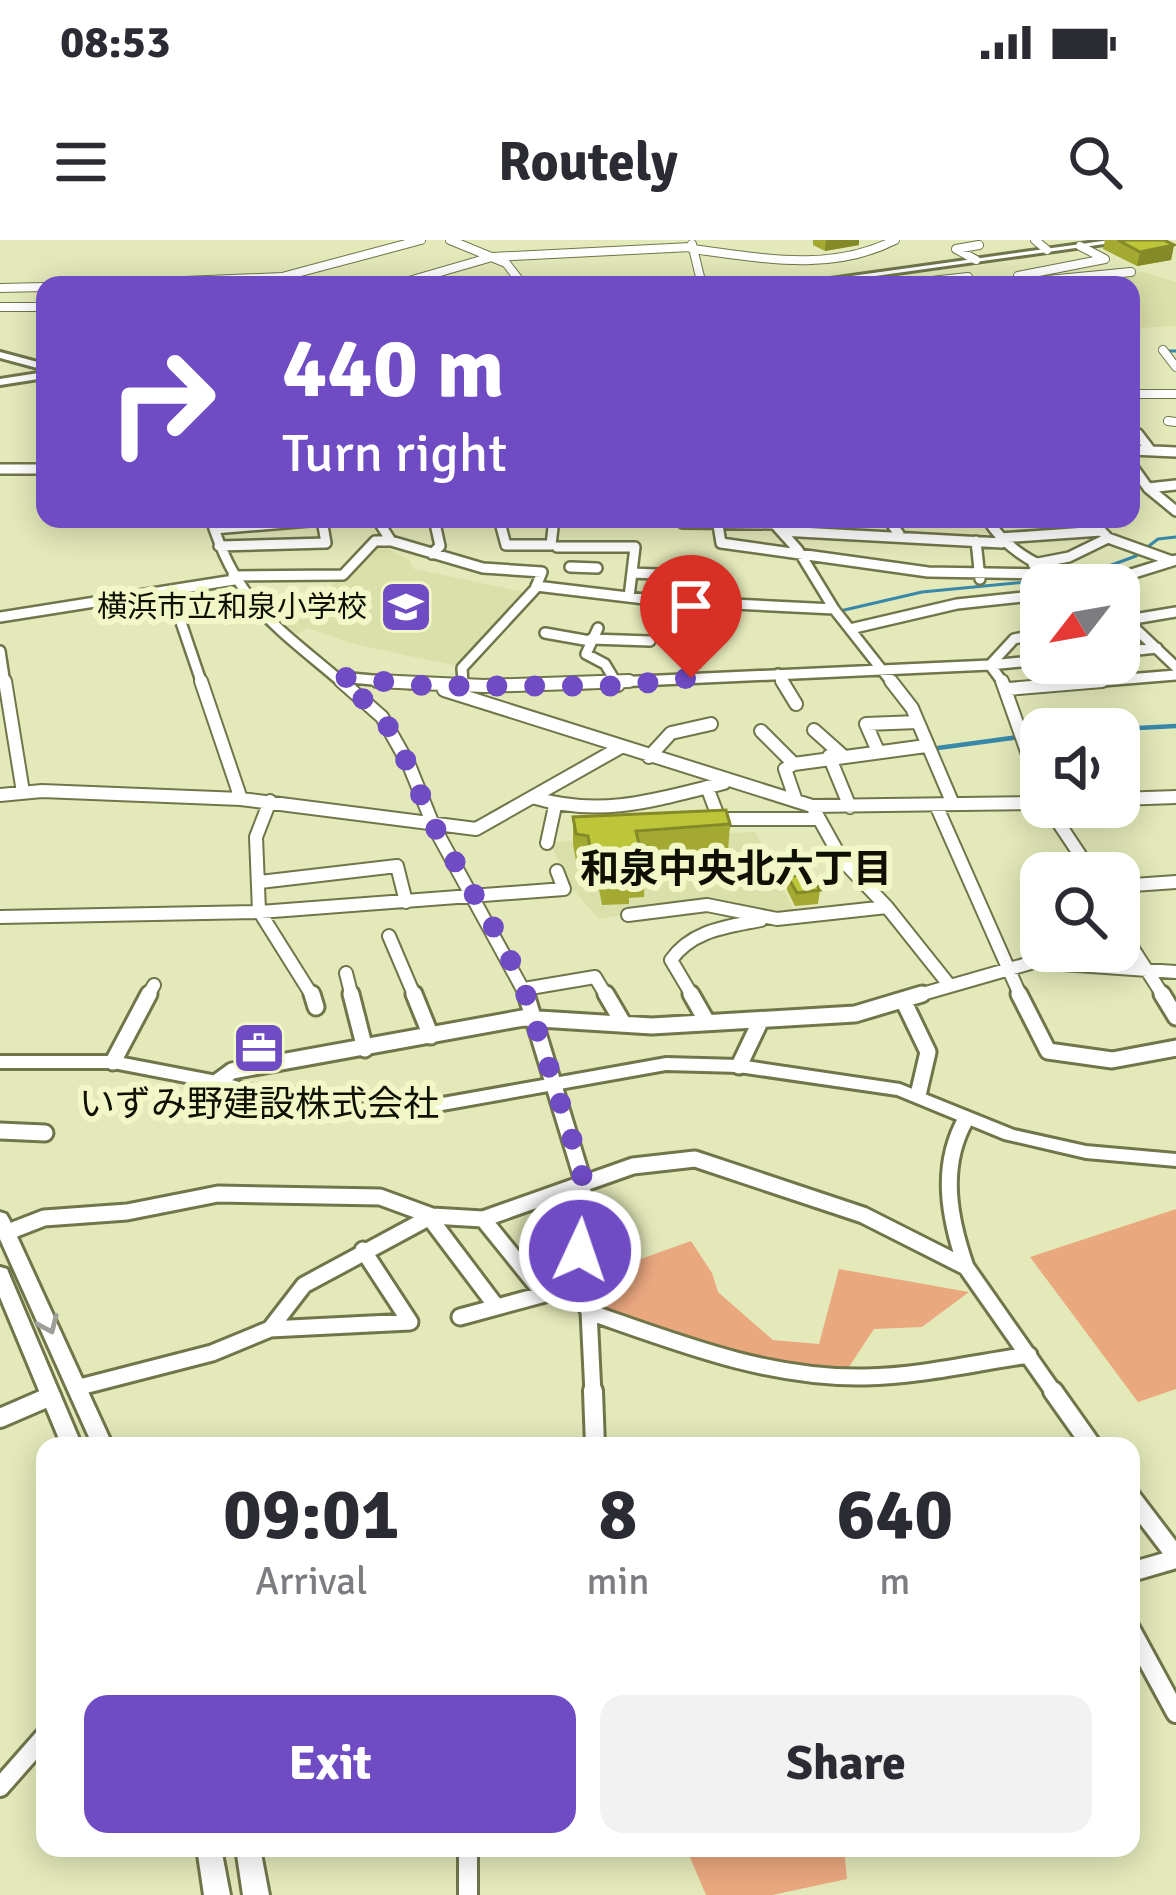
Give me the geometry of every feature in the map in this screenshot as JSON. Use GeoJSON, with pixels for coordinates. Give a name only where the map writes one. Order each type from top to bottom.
{"type":"FeatureCollection","features":[{"type":"Feature","properties":{"kind":"main road"},"geometry":{"type":"LineString","coordinates":[[854,276],[1129,240]]}},
{"type":"Feature","properties":{"kind":"main road"},"geometry":{"type":"LineString","coordinates":[[0,382],[36,373]]}},
{"type":"Feature","properties":{"kind":"street"},"geometry":{"type":"LineString","coordinates":[[286,276],[421,240]]}},
{"type":"Feature","properties":{"kind":"street"},"geometry":{"type":"LineString","coordinates":[[450,240],[512,266],[518,276]]}},
{"type":"Feature","properties":{"kind":"street"},"geometry":{"type":"LineString","coordinates":[[425,276],[492,256],[692,246],[815,262],[862,254],[895,240]]}},
{"type":"Feature","properties":{"kind":"street"},"geometry":{"type":"LineString","coordinates":[[1035,240],[1047,250]]}},
{"type":"Feature","properties":{"kind":"street"},"geometry":{"type":"LineString","coordinates":[[961,242],[975,246],[956,249],[976,260]]}},
{"type":"Feature","properties":{"kind":"street"},"geometry":{"type":"LineString","coordinates":[[692,246],[700,276]]}},
{"type":"Feature","properties":{"kind":"street"},"geometry":{"type":"LineString","coordinates":[[1019,276],[1105,259],[1080,246]]}},
{"type":"Feature","properties":{"kind":"street"},"geometry":{"type":"LineString","coordinates":[[815,262],[836,276]]}},
{"type":"Feature","properties":{"kind":"street"},"geometry":{"type":"LineString","coordinates":[[950,263],[967,276]]}},
{"type":"Feature","properties":{"kind":"street"},"geometry":{"type":"LineString","coordinates":[[1054,268],[1070,276]]}},
{"type":"Feature","properties":{"kind":"street"},"geometry":{"type":"LineString","coordinates":[[1084,276],[1131,272]]}},
{"type":"Feature","properties":{"kind":"street"},"geometry":{"type":"LineString","coordinates":[[0,288],[36,286]]}},
{"type":"Feature","properties":{"kind":"street"},"geometry":{"type":"LineString","coordinates":[[0,307],[36,307]]}},
{"type":"Feature","properties":{"kind":"street"},"geometry":{"type":"LineString","coordinates":[[1163,350],[1176,367]]}},
{"type":"Feature","properties":{"kind":"street"},"geometry":{"type":"LineString","coordinates":[[0,355],[36,368]]}},
{"type":"Feature","properties":{"kind":"street"},"geometry":{"type":"LineString","coordinates":[[1140,394],[1176,394]]}},
{"type":"Feature","properties":{"kind":"street"},"geometry":{"type":"LineString","coordinates":[[1140,436],[1151,451]]}},
{"type":"Feature","properties":{"kind":"street"},"geometry":{"type":"LineString","coordinates":[[1140,450],[1176,452]]}},
{"type":"Feature","properties":{"kind":"street"},"geometry":{"type":"LineString","coordinates":[[0,469],[36,469]]}},
{"type":"Feature","properties":{"kind":"street"},"geometry":{"type":"LineString","coordinates":[[1140,477],[1176,512]]}},
{"type":"Feature","properties":{"kind":"street"},"geometry":{"type":"LineString","coordinates":[[1148,488],[1176,486]]}},
{"type":"Feature","properties":{"kind":"street"},"geometry":{"type":"LineString","coordinates":[[213,528],[247,600],[382,717],[398,742],[434,826],[524,989],[583,1181],[578,1285],[589,1312],[595,1437]]}},
{"type":"Feature","properties":{"kind":"street"},"geometry":{"type":"LineString","coordinates":[[220,546],[326,544],[323,528]]}},
{"type":"Feature","properties":{"kind":"street"},"geometry":{"type":"LineString","coordinates":[[383,528],[391,541]]}},
{"type":"Feature","properties":{"kind":"street"},"geometry":{"type":"LineString","coordinates":[[432,554],[440,546],[436,528]]}},
{"type":"Feature","properties":{"kind":"street"},"geometry":{"type":"LineString","coordinates":[[502,528],[506,545],[551,545],[553,528]]}},
{"type":"Feature","properties":{"kind":"street"},"geometry":{"type":"LineString","coordinates":[[718,528],[721,543],[798,550],[980,579],[1020,576]]}},
{"type":"Feature","properties":{"kind":"street"},"geometry":{"type":"LineString","coordinates":[[779,528],[918,722],[952,804]]}},
{"type":"Feature","properties":{"kind":"street"},"geometry":{"type":"LineString","coordinates":[[817,528],[976,541],[1104,534],[1174,560]]}},
{"type":"Feature","properties":{"kind":"street"},"geometry":{"type":"LineString","coordinates":[[894,528],[898,534]]}},
{"type":"Feature","properties":{"kind":"street"},"geometry":{"type":"LineString","coordinates":[[993,528],[1001,541],[1034,564],[1069,557],[1104,534]]}},
{"type":"Feature","properties":{"kind":"street"},"geometry":{"type":"LineString","coordinates":[[1098,528],[1104,534]]}},
{"type":"Feature","properties":{"kind":"street"},"geometry":{"type":"LineString","coordinates":[[0,616],[233,578],[343,575],[375,542],[391,541],[483,568],[542,572],[536,586],[462,668],[464,683]]}},
{"type":"Feature","properties":{"kind":"street"},"geometry":{"type":"LineString","coordinates":[[976,541],[980,579]]}},
{"type":"Feature","properties":{"kind":"street"},"geometry":{"type":"LineString","coordinates":[[557,547],[634,547],[632,573],[620,602]]}},
{"type":"Feature","properties":{"kind":"street"},"geometry":{"type":"LineString","coordinates":[[1140,570],[1174,560]]}},
{"type":"Feature","properties":{"kind":"street"},"geometry":{"type":"LineString","coordinates":[[570,592],[575,567],[599,573],[598,594]]}},
{"type":"Feature","properties":{"kind":"street"},"geometry":{"type":"LineString","coordinates":[[632,573],[680,575]]}},
{"type":"Feature","properties":{"kind":"street"},"geometry":{"type":"LineString","coordinates":[[536,586],[598,594],[620,602],[836,611]]}},
{"type":"Feature","properties":{"kind":"street"},"geometry":{"type":"LineString","coordinates":[[170,590],[241,799]]}},
{"type":"Feature","properties":{"kind":"street"},"geometry":{"type":"LineString","coordinates":[[850,629],[957,604],[1020,597]]}},
{"type":"Feature","properties":{"kind":"street"},"geometry":{"type":"LineString","coordinates":[[1140,616],[1176,612]]}},
{"type":"Feature","properties":{"kind":"street"},"geometry":{"type":"LineString","coordinates":[[1140,633],[1176,671]]}},
{"type":"Feature","properties":{"kind":"street"},"geometry":{"type":"LineString","coordinates":[[545,634],[650,641]]}},
{"type":"Feature","properties":{"kind":"street"},"geometry":{"type":"LineString","coordinates":[[593,636],[586,654],[605,664],[618,686]]}},
{"type":"Feature","properties":{"kind":"street"},"geometry":{"type":"LineString","coordinates":[[990,665],[1020,638]]}},
{"type":"Feature","properties":{"kind":"street"},"geometry":{"type":"LineString","coordinates":[[1140,650],[1157,648]]}},
{"type":"Feature","properties":{"kind":"street"},"geometry":{"type":"LineString","coordinates":[[0,651],[22,792]]}},
{"type":"Feature","properties":{"kind":"street"},"geometry":{"type":"LineString","coordinates":[[340,677],[428,686],[618,686],[728,674],[1020,662]]}},
{"type":"Feature","properties":{"kind":"street"},"geometry":{"type":"LineString","coordinates":[[990,665],[1008,689],[1020,727]]}},
{"type":"Feature","properties":{"kind":"street"},"geometry":{"type":"LineString","coordinates":[[1008,689],[1176,671]]}},
{"type":"Feature","properties":{"kind":"street"},"geometry":{"type":"LineString","coordinates":[[778,674],[796,704]]}},
{"type":"Feature","properties":{"kind":"street"},"geometry":{"type":"LineString","coordinates":[[428,686],[796,801],[815,813],[842,860],[950,986]]}},
{"type":"Feature","properties":{"kind":"street"},"geometry":{"type":"LineString","coordinates":[[877,749],[866,724],[918,722]]}},
{"type":"Feature","properties":{"kind":"street"},"geometry":{"type":"LineString","coordinates":[[649,757],[671,733],[711,724]]}},
{"type":"Feature","properties":{"kind":"street"},"geometry":{"type":"LineString","coordinates":[[761,730],[794,764]]}},
{"type":"Feature","properties":{"kind":"street"},"geometry":{"type":"LineString","coordinates":[[814,730],[835,755],[850,807]]}},
{"type":"Feature","properties":{"kind":"street"},"geometry":{"type":"LineString","coordinates":[[796,801],[785,769],[794,764],[877,749],[926,746]]}},
{"type":"Feature","properties":{"kind":"street"},"geometry":{"type":"LineString","coordinates":[[0,795],[270,801],[476,829],[621,747]]}},
{"type":"Feature","properties":{"kind":"street"},"geometry":{"type":"LineString","coordinates":[[536,798],[555,806],[628,808],[726,782]]}},
{"type":"Feature","properties":{"kind":"street"},"geometry":{"type":"LineString","coordinates":[[707,787],[720,823],[850,807],[1020,805]]}},
{"type":"Feature","properties":{"kind":"street"},"geometry":{"type":"LineString","coordinates":[[1140,799],[1176,796]]}},
{"type":"Feature","properties":{"kind":"street"},"geometry":{"type":"LineString","coordinates":[[270,801],[256,836],[264,857],[260,912],[301,967],[316,1007]]}},
{"type":"Feature","properties":{"kind":"street"},"geometry":{"type":"LineString","coordinates":[[936,805],[1048,1051],[1069,1059],[1093,1059],[1129,1058],[1176,1048]]}},
{"type":"Feature","properties":{"kind":"street"},"geometry":{"type":"LineString","coordinates":[[547,843],[555,806]]}},
{"type":"Feature","properties":{"kind":"street"},"geometry":{"type":"LineString","coordinates":[[260,882],[397,866],[406,902]]}},
{"type":"Feature","properties":{"kind":"street"},"geometry":{"type":"LineString","coordinates":[[0,917],[260,912],[564,889],[557,871]]}},
{"type":"Feature","properties":{"kind":"street"},"geometry":{"type":"LineString","coordinates":[[1140,885],[1176,882]]}},
{"type":"Feature","properties":{"kind":"street"},"geometry":{"type":"LineString","coordinates":[[628,915],[706,905],[770,918]]}},
{"type":"Feature","properties":{"kind":"street"},"geometry":{"type":"LineString","coordinates":[[707,1022],[671,959],[695,936],[770,918],[887,907]]}},
{"type":"Feature","properties":{"kind":"street"},"geometry":{"type":"LineString","coordinates":[[682,910],[695,936]]}},
{"type":"Feature","properties":{"kind":"street"},"geometry":{"type":"LineString","coordinates":[[389,936],[431,1036]]}},
{"type":"Feature","properties":{"kind":"street"},"geometry":{"type":"LineString","coordinates":[[1140,959],[1176,1017]]}},
{"type":"Feature","properties":{"kind":"street"},"geometry":{"type":"LineString","coordinates":[[217,1082],[232,1071],[533,1018],[760,1022],[855,1014],[1007,967],[1065,961],[1176,973]]}},
{"type":"Feature","properties":{"kind":"street"},"geometry":{"type":"LineString","coordinates":[[346,973],[365,1049]]}},
{"type":"Feature","properties":{"kind":"street"},"geometry":{"type":"LineString","coordinates":[[524,989],[595,977],[623,1023]]}},
{"type":"Feature","properties":{"kind":"street"},"geometry":{"type":"LineString","coordinates":[[113,1062],[154,986]]}},
{"type":"Feature","properties":{"kind":"street"},"geometry":{"type":"LineString","coordinates":[[904,1000],[928,1052],[918,1095]]}},
{"type":"Feature","properties":{"kind":"street"},"geometry":{"type":"LineString","coordinates":[[739,1066],[760,1022]]}},
{"type":"Feature","properties":{"kind":"street"},"geometry":{"type":"LineString","coordinates":[[0,1062],[113,1062],[217,1082],[258,1096],[352,1111],[431,1106],[666,1064],[739,1066],[918,1095],[1010,1135],[1086,1152],[1176,1160]]}},
{"type":"Feature","properties":{"kind":"street"},"geometry":{"type":"LineString","coordinates":[[966,1119],[949,1152],[958,1246],[966,1267],[1085,1437]]}},
{"type":"Feature","properties":{"kind":"street"},"geometry":{"type":"LineString","coordinates":[[0,1131],[44,1133]]}},
{"type":"Feature","properties":{"kind":"street"},"geometry":{"type":"LineString","coordinates":[[99,1437],[4,1226],[127,1212],[218,1194],[380,1197],[431,1216],[483,1219],[632,1166],[695,1159],[863,1215],[966,1267]]}},
{"type":"Feature","properties":{"kind":"street"},"geometry":{"type":"LineString","coordinates":[[270,1329],[304,1286],[431,1216]]}},
{"type":"Feature","properties":{"kind":"street"},"geometry":{"type":"LineString","coordinates":[[431,1216],[496,1306]]}},
{"type":"Feature","properties":{"kind":"street"},"geometry":{"type":"LineString","coordinates":[[483,1219],[542,1292]]}},
{"type":"Feature","properties":{"kind":"street"},"geometry":{"type":"LineString","coordinates":[[76,1388],[212,1352],[270,1329],[410,1322],[363,1250]]}},
{"type":"Feature","properties":{"kind":"street"},"geometry":{"type":"LineString","coordinates":[[0,1274],[68,1437]]}},
{"type":"Feature","properties":{"kind":"street"},"geometry":{"type":"LineString","coordinates":[[460,1318],[578,1285]]}},
{"type":"Feature","properties":{"kind":"street"},"geometry":{"type":"LineString","coordinates":[[589,1312],[762,1368],[817,1375],[867,1377],[1029,1355]]}},
{"type":"Feature","properties":{"kind":"street"},"geometry":{"type":"LineString","coordinates":[[0,1418],[51,1396]]}},
{"type":"Feature","properties":{"kind":"street"},"geometry":{"type":"LineString","coordinates":[[1140,1509],[1176,1558],[1140,1569]]}},
{"type":"Feature","properties":{"kind":"street"},"geometry":{"type":"LineString","coordinates":[[1140,1647],[1176,1713]]}},
{"type":"Feature","properties":{"kind":"street"},"geometry":{"type":"LineString","coordinates":[[0,1787],[36,1746]]}},
{"type":"Feature","properties":{"kind":"street"},"geometry":{"type":"LineString","coordinates":[[211,1857],[217,1895]]}},
{"type":"Feature","properties":{"kind":"street"},"geometry":{"type":"LineString","coordinates":[[250,1857],[256,1895]]}},
{"type":"Feature","properties":{"kind":"street"},"geometry":{"type":"LineString","coordinates":[[468,1857],[468,1895]]}},
{"type":"Feature","properties":{"kind":"shaded area"},"geometry":{"type":"Polygon","coordinates":[[[1143,272],[1176,282],[1176,326],[1140,328],[1140,276],[1100,276],[1143,272]]]}},
{"type":"Feature","properties":{"kind":"shaded area","name":"横浜市立和泉小学校"},"geometry":{"type":"Polygon","coordinates":[[[377,544],[391,544],[388,549],[409,560],[414,569],[524,592],[456,666],[350,643],[308,628],[297,634],[279,620],[306,611],[286,597],[318,597],[377,544]]]}},
{"type":"Feature","properties":{"kind":"shaded area"},"geometry":{"type":"Polygon","coordinates":[[[755,832],[796,914],[764,913],[710,899],[599,919],[570,886],[550,842],[755,832]]]}},
{"type":"Feature","properties":{"kind":"shaded area"},"geometry":{"type":"Polygon","coordinates":[[[1176,1209],[1176,1389],[1138,1402],[1030,1257],[1176,1209]]]}},
{"type":"Feature","properties":{"kind":"shaded area"},"geometry":{"type":"Polygon","coordinates":[[[691,1241],[718,1292],[773,1340],[819,1344],[839,1269],[969,1292],[922,1327],[874,1329],[847,1370],[769,1361],[596,1310],[596,1275],[691,1241]]]}},
{"type":"Feature","properties":{"kind":"shaded area"},"geometry":{"type":"Polygon","coordinates":[[[690,1857],[845,1857],[847,1879],[772,1895],[706,1895],[690,1857]]]}},
{"type":"Feature","properties":{"kind":"building"},"geometry":{"type":"Polygon","coordinates":[[[1118,240],[1164,240],[1174,245],[1140,252],[1118,240]]]}},
{"type":"Feature","properties":{"kind":"building"},"geometry":{"type":"Polygon","coordinates":[[[726,810],[730,824],[636,831],[645,870],[602,878],[598,857],[592,858],[588,836],[576,834],[573,817],[726,810]]]}},
{"type":"Feature","properties":{"kind":"building"},"geometry":{"type":"Polygon","coordinates":[[[804,874],[820,890],[797,893],[788,877],[804,874]]]}},
{"type":"Feature","properties":{"kind":"waterway"},"geometry":{"type":"LineString","coordinates":[[1169,351],[1176,351]]}},
{"type":"Feature","properties":{"kind":"waterway"},"geometry":{"type":"LineString","coordinates":[[840,611],[922,592],[1079,577],[1136,556],[1158,539],[1176,537]]}},
{"type":"Feature","properties":{"kind":"waterway"},"geometry":{"type":"LineString","coordinates":[[774,610],[816,612]]}},
{"type":"Feature","properties":{"kind":"waterway"},"geometry":{"type":"LineString","coordinates":[[1140,728],[1176,726]]}},
{"type":"Feature","properties":{"kind":"waterway"},"geometry":{"type":"LineString","coordinates":[[938,748],[1020,737]]}},
{"type":"Feature","properties":{"kind":"place","name":"横浜市立和泉小学校"},"geometry":{"type":"Point","coordinates":[406,607]}},
{"type":"Feature","properties":{"kind":"place","name":"いずみ野建設株式会社"},"geometry":{"type":"Point","coordinates":[259,1048]}},
{"type":"Feature","properties":{"kind":"district","name":"和泉中央北六丁目"},"geometry":{"type":"Point","coordinates":[736,869]}},
{"type":"Feature","properties":{"kind":"route"},"geometry":{"type":"LineString","coordinates":[[580,1251],[583,1181],[579,1161],[524,989],[434,826],[398,742],[382,717],[340,677],[428,686],[618,686],[691,678]]}}]}
